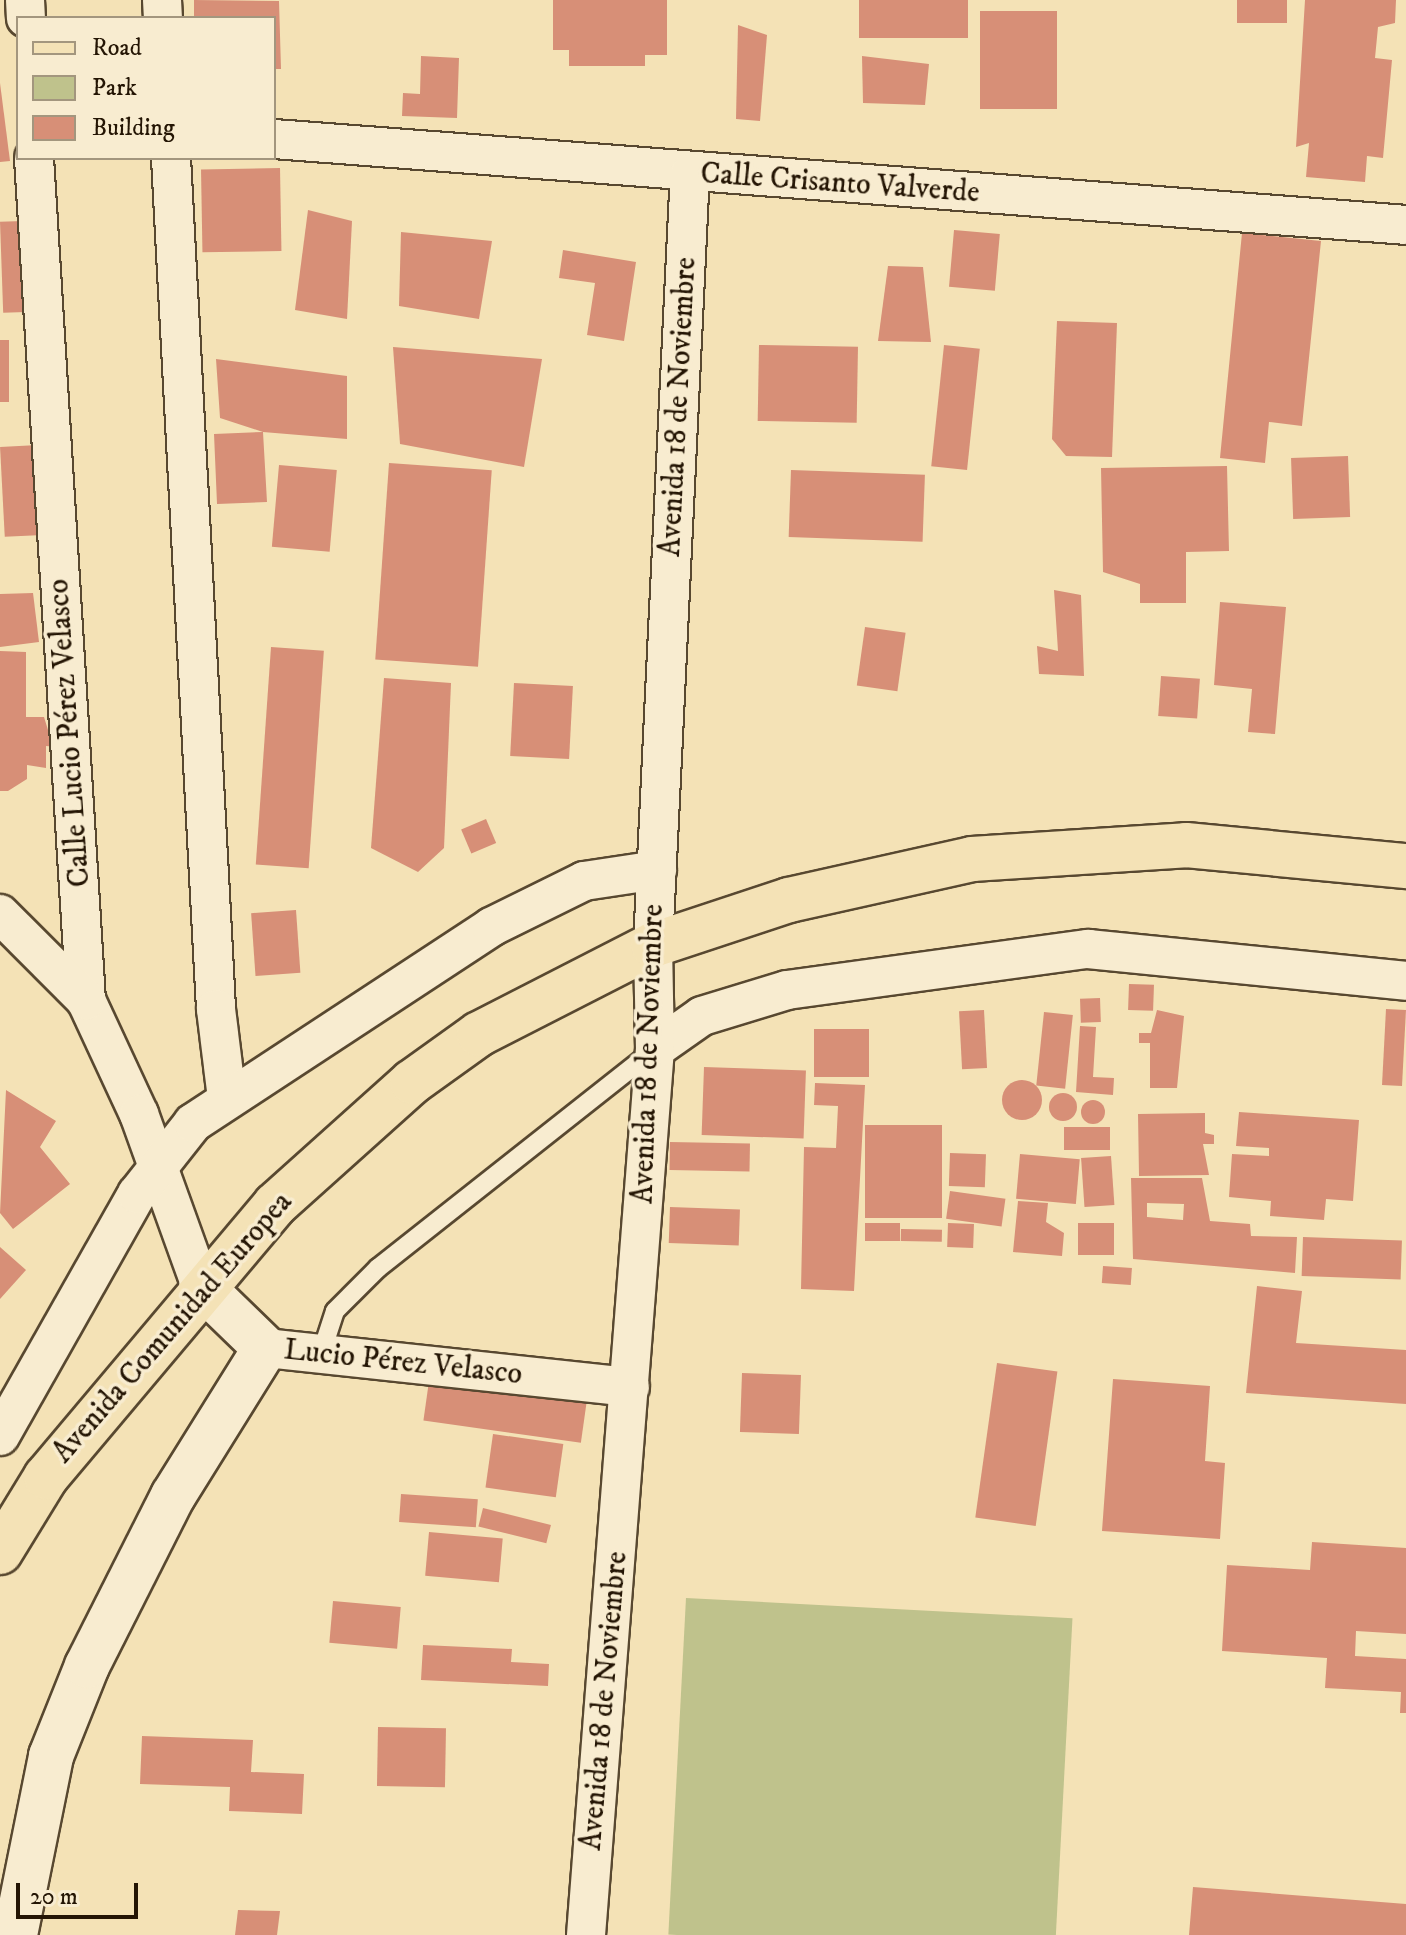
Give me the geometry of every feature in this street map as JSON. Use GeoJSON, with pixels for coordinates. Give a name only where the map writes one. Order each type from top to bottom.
{"type":"FeatureCollection","features":[{"type":"Feature","properties":{"kind":"main road","name":"Avenida Comunidad Europea"},"geometry":{"type":"LineString","coordinates":[[0,1552],[46,1477],[201,1286],[275,1205],[412,1082],[479,1034],[653,945],[789,900],[972,859],[1186,845],[1406,866]]}},
{"type":"Feature","properties":{"kind":"main road","name":"Lucio Pérez Velasco"},"geometry":{"type":"LineString","coordinates":[[201,1286],[265,1348]]}},
{"type":"Feature","properties":{"kind":"main road"},"geometry":{"type":"LineString","coordinates":[[15,1935],[51,1756],[87,1666],[173,1496],[265,1348]]}},
{"type":"Feature","properties":{"kind":"street","name":"Calle Crisanto Valverde"},"geometry":{"type":"LineString","coordinates":[[276,139],[1406,225]]}},
{"type":"Feature","properties":{"kind":"street","name":"Calle Lucio Pérez Velasco"},"geometry":{"type":"LineString","coordinates":[[34,160],[86,1000],[201,1286]]}},
{"type":"Feature","properties":{"kind":"street"},"geometry":{"type":"LineString","coordinates":[[171,160],[216,1009],[227,1098]]}},
{"type":"Feature","properties":{"kind":"street","name":"Avenida 18 de Noviembre"},"geometry":{"type":"LineString","coordinates":[[586,1935],[655,1049],[653,945],[690,173]]}},
{"type":"Feature","properties":{"kind":"street"},"geometry":{"type":"LineString","coordinates":[[0,1436],[156,1170],[193,1123],[491,927],[584,881],[657,870]]}},
{"type":"Feature","properties":{"kind":"street"},"geometry":{"type":"LineString","coordinates":[[0,914],[86,1000]]}},
{"type":"Feature","properties":{"kind":"street"},"geometry":{"type":"LineString","coordinates":[[655,1049],[702,1016],[787,990],[1073,951],[1406,981]]}},
{"type":"Feature","properties":{"kind":"street","name":"Lucio Pérez Velasco"},"geometry":{"type":"LineString","coordinates":[[265,1348],[630,1387]]}},
{"type":"Feature","properties":{"kind":"lane"},"geometry":{"type":"LineString","coordinates":[[321,1354],[335,1311],[378,1268],[655,1049]]}},
{"type":"Feature","properties":{"kind":"green space"},"geometry":{"type":"Polygon","coordinates":[[[686,1598],[1072,1618],[1056,1935],[668,1935],[686,1598]]]}},
{"type":"Feature","properties":{"kind":"building"},"geometry":{"type":"Polygon","coordinates":[[[194,0],[279,1],[281,69],[276,69],[276,16],[194,16],[194,0]]]}},
{"type":"Feature","properties":{"kind":"building"},"geometry":{"type":"Polygon","coordinates":[[[553,0],[667,0],[667,55],[645,55],[645,66],[569,66],[569,50],[553,50],[553,0]]]}},
{"type":"Feature","properties":{"kind":"building"},"geometry":{"type":"Polygon","coordinates":[[[859,0],[968,0],[968,38],[859,38],[859,0]]]}},
{"type":"Feature","properties":{"kind":"building"},"geometry":{"type":"Polygon","coordinates":[[[1237,0],[1287,0],[1287,23],[1237,23],[1237,0]]]}},
{"type":"Feature","properties":{"kind":"building"},"geometry":{"type":"Polygon","coordinates":[[[1305,0],[1396,0],[1395,23],[1378,27],[1375,58],[1392,60],[1383,158],[1367,156],[1365,182],[1306,177],[1309,143],[1296,147],[1305,0]]]}},
{"type":"Feature","properties":{"kind":"building"},"geometry":{"type":"Polygon","coordinates":[[[980,11],[1057,11],[1057,109],[980,109],[980,11]]]}},
{"type":"Feature","properties":{"kind":"building"},"geometry":{"type":"Polygon","coordinates":[[[738,25],[767,35],[760,121],[736,119],[738,25]]]}},
{"type":"Feature","properties":{"kind":"building"},"geometry":{"type":"Polygon","coordinates":[[[421,56],[459,58],[457,118],[402,116],[403,93],[420,94],[421,56]]]}},
{"type":"Feature","properties":{"kind":"building"},"geometry":{"type":"Polygon","coordinates":[[[862,56],[929,64],[925,105],[863,103],[862,56]]]}},
{"type":"Feature","properties":{"kind":"building"},"geometry":{"type":"Polygon","coordinates":[[[0,83],[10,161],[0,162],[0,83]]]}},
{"type":"Feature","properties":{"kind":"building"},"geometry":{"type":"Polygon","coordinates":[[[280,168],[281,251],[202,252],[201,169],[280,168]]]}},
{"type":"Feature","properties":{"kind":"building"},"geometry":{"type":"Polygon","coordinates":[[[308,210],[352,221],[347,319],[295,310],[308,210]]]}},
{"type":"Feature","properties":{"kind":"building"},"geometry":{"type":"Polygon","coordinates":[[[23,221],[26,312],[3,313],[0,222],[23,221]]]}},
{"type":"Feature","properties":{"kind":"building"},"geometry":{"type":"Polygon","coordinates":[[[954,230],[1000,234],[995,291],[949,287],[954,230]]]}},
{"type":"Feature","properties":{"kind":"building"},"geometry":{"type":"Polygon","coordinates":[[[401,232],[492,241],[479,319],[399,306],[401,232]]]}},
{"type":"Feature","properties":{"kind":"building"},"geometry":{"type":"Polygon","coordinates":[[[1242,233],[1321,241],[1302,426],[1269,422],[1265,463],[1220,458],[1242,233]]]}},
{"type":"Feature","properties":{"kind":"building"},"geometry":{"type":"Polygon","coordinates":[[[563,250],[636,262],[624,341],[587,335],[595,283],[559,278],[563,250]]]}},
{"type":"Feature","properties":{"kind":"building"},"geometry":{"type":"Polygon","coordinates":[[[888,266],[923,267],[931,342],[878,341],[888,266]]]}},
{"type":"Feature","properties":{"kind":"building"},"geometry":{"type":"Polygon","coordinates":[[[1057,321],[1117,323],[1112,457],[1066,456],[1052,439],[1057,321]]]}},
{"type":"Feature","properties":{"kind":"building"},"geometry":{"type":"Polygon","coordinates":[[[0,340],[9,340],[9,402],[0,402],[0,340]]]}},
{"type":"Feature","properties":{"kind":"building"},"geometry":{"type":"Polygon","coordinates":[[[759,345],[858,347],[857,423],[758,421],[759,345]]]}},
{"type":"Feature","properties":{"kind":"building"},"geometry":{"type":"Polygon","coordinates":[[[944,345],[980,349],[967,470],[931,466],[944,345]]]}},
{"type":"Feature","properties":{"kind":"building"},"geometry":{"type":"Polygon","coordinates":[[[393,347],[542,359],[524,467],[400,444],[393,347]]]}},
{"type":"Feature","properties":{"kind":"building"},"geometry":{"type":"Polygon","coordinates":[[[216,359],[347,376],[347,439],[263,432],[220,418],[216,359]]]}},
{"type":"Feature","properties":{"kind":"building"},"geometry":{"type":"Polygon","coordinates":[[[263,432],[267,502],[217,504],[214,434],[263,432]]]}},
{"type":"Feature","properties":{"kind":"building"},"geometry":{"type":"Polygon","coordinates":[[[38,445],[43,535],[5,537],[0,447],[38,445]]]}},
{"type":"Feature","properties":{"kind":"building"},"geometry":{"type":"Polygon","coordinates":[[[1348,456],[1350,517],[1293,519],[1291,458],[1348,456]]]}},
{"type":"Feature","properties":{"kind":"building"},"geometry":{"type":"Polygon","coordinates":[[[389,463],[492,470],[478,667],[375,660],[389,463]]]}},
{"type":"Feature","properties":{"kind":"building"},"geometry":{"type":"Polygon","coordinates":[[[279,465],[337,470],[330,552],[272,547],[279,465]]]}},
{"type":"Feature","properties":{"kind":"building"},"geometry":{"type":"Polygon","coordinates":[[[1227,466],[1229,551],[1186,552],[1186,603],[1140,603],[1140,584],[1103,572],[1101,468],[1227,466]]]}},
{"type":"Feature","properties":{"kind":"building"},"geometry":{"type":"Polygon","coordinates":[[[791,470],[925,475],[923,542],[789,537],[791,470]]]}},
{"type":"Feature","properties":{"kind":"building"},"geometry":{"type":"Polygon","coordinates":[[[1054,590],[1081,595],[1084,676],[1039,674],[1037,646],[1058,651],[1054,590]]]}},
{"type":"Feature","properties":{"kind":"building"},"geometry":{"type":"Polygon","coordinates":[[[33,593],[39,642],[0,647],[0,594],[33,593]]]}},
{"type":"Feature","properties":{"kind":"building"},"geometry":{"type":"Polygon","coordinates":[[[1220,602],[1286,607],[1275,734],[1248,732],[1252,689],[1214,685],[1220,602]]]}},
{"type":"Feature","properties":{"kind":"building"},"geometry":{"type":"Polygon","coordinates":[[[865,627],[906,633],[897,691],[857,685],[865,627]]]}},
{"type":"Feature","properties":{"kind":"building"},"geometry":{"type":"Polygon","coordinates":[[[271,647],[324,651],[309,868],[256,864],[271,647]]]}},
{"type":"Feature","properties":{"kind":"building"},"geometry":{"type":"Polygon","coordinates":[[[0,651],[26,652],[26,717],[44,717],[48,730],[56,729],[58,747],[46,746],[46,768],[27,765],[27,779],[8,791],[0,791],[0,651]]]}},
{"type":"Feature","properties":{"kind":"building"},"geometry":{"type":"Polygon","coordinates":[[[1161,676],[1200,679],[1197,719],[1158,716],[1161,676]]]}},
{"type":"Feature","properties":{"kind":"building"},"geometry":{"type":"Polygon","coordinates":[[[384,678],[451,683],[444,848],[418,872],[371,848],[384,678]]]}},
{"type":"Feature","properties":{"kind":"building"},"geometry":{"type":"Polygon","coordinates":[[[514,683],[573,686],[569,759],[510,756],[514,683]]]}},
{"type":"Feature","properties":{"kind":"building"},"geometry":{"type":"Polygon","coordinates":[[[486,819],[496,843],[471,853],[461,830],[486,819]]]}},
{"type":"Feature","properties":{"kind":"building"},"geometry":{"type":"Polygon","coordinates":[[[296,910],[300,973],[256,976],[251,913],[296,910]]]}},
{"type":"Feature","properties":{"kind":"building"},"geometry":{"type":"Polygon","coordinates":[[[1129,984],[1154,985],[1153,1011],[1128,1010],[1129,984]]]}},
{"type":"Feature","properties":{"kind":"building"},"geometry":{"type":"Polygon","coordinates":[[[1100,998],[1101,1022],[1081,1023],[1080,999],[1100,998]]]}},
{"type":"Feature","properties":{"kind":"building"},"geometry":{"type":"Polygon","coordinates":[[[1386,1009],[1406,1010],[1402,1086],[1382,1085],[1386,1009]]]}},
{"type":"Feature","properties":{"kind":"building"},"geometry":{"type":"Polygon","coordinates":[[[984,1010],[987,1068],[962,1069],[959,1011],[984,1010]]]}},
{"type":"Feature","properties":{"kind":"building"},"geometry":{"type":"Polygon","coordinates":[[[1157,1010],[1184,1016],[1177,1088],[1150,1088],[1150,1043],[1139,1043],[1139,1033],[1151,1033],[1157,1010]]]}},
{"type":"Feature","properties":{"kind":"building"},"geometry":{"type":"Polygon","coordinates":[[[1044,1012],[1073,1015],[1065,1089],[1036,1086],[1044,1012]]]}},
{"type":"Feature","properties":{"kind":"building"},"geometry":{"type":"Polygon","coordinates":[[[1080,1026],[1096,1027],[1093,1077],[1114,1078],[1113,1095],[1076,1092],[1080,1026]]]}},
{"type":"Feature","properties":{"kind":"building"},"geometry":{"type":"Polygon","coordinates":[[[814,1029],[869,1029],[869,1077],[814,1077],[814,1029]]]}},
{"type":"Feature","properties":{"kind":"building"},"geometry":{"type":"Polygon","coordinates":[[[704,1067],[806,1071],[804,1139],[702,1135],[704,1067]]]}},
{"type":"Feature","properties":{"kind":"building"},"geometry":{"type":"Polygon","coordinates":[[[1022,1080],[1036,1086],[1042,1100],[1036,1114],[1022,1120],[1008,1114],[1002,1100],[1008,1086],[1022,1080]]]}},
{"type":"Feature","properties":{"kind":"building"},"geometry":{"type":"Polygon","coordinates":[[[815,1083],[865,1085],[854,1291],[801,1289],[804,1147],[836,1148],[838,1106],[814,1105],[815,1083]]]}},
{"type":"Feature","properties":{"kind":"building"},"geometry":{"type":"Polygon","coordinates":[[[6,1090],[56,1121],[40,1147],[70,1184],[13,1229],[0,1213],[6,1090]]]}},
{"type":"Feature","properties":{"kind":"building"},"geometry":{"type":"Polygon","coordinates":[[[1063,1093],[1073,1097],[1077,1107],[1073,1117],[1063,1121],[1053,1117],[1049,1107],[1053,1097],[1063,1093]]]}},
{"type":"Feature","properties":{"kind":"building"},"geometry":{"type":"Polygon","coordinates":[[[1093,1100],[1104,1107],[1105,1112],[1098,1123],[1093,1124],[1082,1117],[1081,1112],[1088,1101],[1093,1100]]]}},
{"type":"Feature","properties":{"kind":"building"},"geometry":{"type":"Polygon","coordinates":[[[1239,1112],[1359,1120],[1353,1201],[1326,1199],[1324,1220],[1270,1216],[1271,1201],[1229,1197],[1232,1154],[1269,1156],[1269,1148],[1236,1146],[1239,1112]]]}},
{"type":"Feature","properties":{"kind":"building"},"geometry":{"type":"Polygon","coordinates":[[[1205,1113],[1205,1133],[1214,1135],[1214,1144],[1203,1144],[1209,1175],[1139,1176],[1138,1114],[1205,1113]]]}},
{"type":"Feature","properties":{"kind":"building"},"geometry":{"type":"Polygon","coordinates":[[[865,1125],[942,1125],[942,1218],[865,1218],[865,1125]]]}},
{"type":"Feature","properties":{"kind":"building"},"geometry":{"type":"Polygon","coordinates":[[[1064,1127],[1110,1127],[1110,1150],[1064,1150],[1064,1127]]]}},
{"type":"Feature","properties":{"kind":"building"},"geometry":{"type":"Polygon","coordinates":[[[670,1142],[750,1143],[749,1171],[670,1170],[670,1142]]]}},
{"type":"Feature","properties":{"kind":"building"},"geometry":{"type":"Polygon","coordinates":[[[950,1153],[986,1154],[985,1187],[949,1186],[950,1153]]]}},
{"type":"Feature","properties":{"kind":"building"},"geometry":{"type":"Polygon","coordinates":[[[1020,1154],[1080,1159],[1076,1204],[1016,1199],[1020,1154]]]}},
{"type":"Feature","properties":{"kind":"building"},"geometry":{"type":"Polygon","coordinates":[[[1111,1156],[1114,1205],[1084,1207],[1081,1158],[1111,1156]]]}},
{"type":"Feature","properties":{"kind":"building"},"geometry":{"type":"Polygon","coordinates":[[[1131,1178],[1202,1178],[1210,1221],[1250,1224],[1251,1236],[1297,1237],[1295,1273],[1133,1259],[1131,1178]],[[1147,1203],[1147,1217],[1183,1220],[1184,1204],[1147,1203]]]}},
{"type":"Feature","properties":{"kind":"building"},"geometry":{"type":"Polygon","coordinates":[[[950,1191],[1005,1199],[1002,1227],[946,1219],[950,1191]]]}},
{"type":"Feature","properties":{"kind":"building"},"geometry":{"type":"Polygon","coordinates":[[[1018,1201],[1048,1203],[1046,1222],[1064,1233],[1062,1256],[1013,1252],[1018,1201]]]}},
{"type":"Feature","properties":{"kind":"building"},"geometry":{"type":"Polygon","coordinates":[[[670,1207],[740,1209],[739,1245],[669,1243],[670,1207]]]}},
{"type":"Feature","properties":{"kind":"building"},"geometry":{"type":"Polygon","coordinates":[[[865,1223],[900,1223],[900,1241],[865,1241],[865,1223]]]}},
{"type":"Feature","properties":{"kind":"building"},"geometry":{"type":"Polygon","coordinates":[[[948,1223],[974,1224],[973,1248],[947,1247],[948,1223]]]}},
{"type":"Feature","properties":{"kind":"building"},"geometry":{"type":"Polygon","coordinates":[[[1078,1223],[1114,1223],[1114,1255],[1078,1255],[1078,1223]]]}},
{"type":"Feature","properties":{"kind":"building"},"geometry":{"type":"Polygon","coordinates":[[[901,1229],[942,1230],[942,1242],[901,1241],[901,1229]]]}},
{"type":"Feature","properties":{"kind":"building"},"geometry":{"type":"Polygon","coordinates":[[[1303,1237],[1402,1240],[1401,1279],[1302,1276],[1303,1237]]]}},
{"type":"Feature","properties":{"kind":"building"},"geometry":{"type":"Polygon","coordinates":[[[0,1247],[26,1270],[0,1299],[0,1247]]]}},
{"type":"Feature","properties":{"kind":"building"},"geometry":{"type":"Polygon","coordinates":[[[1103,1266],[1132,1268],[1131,1285],[1102,1283],[1103,1266]]]}},
{"type":"Feature","properties":{"kind":"building"},"geometry":{"type":"Polygon","coordinates":[[[1257,1286],[1302,1291],[1296,1343],[1406,1350],[1406,1404],[1246,1393],[1257,1286]]]}},
{"type":"Feature","properties":{"kind":"building"},"geometry":{"type":"Polygon","coordinates":[[[997,1363],[1057,1371],[1036,1526],[975,1517],[997,1363]]]}},
{"type":"Feature","properties":{"kind":"building"},"geometry":{"type":"Polygon","coordinates":[[[742,1373],[801,1375],[799,1434],[740,1432],[742,1373]]]}},
{"type":"Feature","properties":{"kind":"building"},"geometry":{"type":"Polygon","coordinates":[[[1113,1379],[1210,1386],[1205,1461],[1225,1463],[1220,1539],[1102,1531],[1113,1379]]]}},
{"type":"Feature","properties":{"kind":"building"},"geometry":{"type":"Polygon","coordinates":[[[429,1381],[586,1403],[581,1443],[423,1421],[429,1381]]]}},
{"type":"Feature","properties":{"kind":"building"},"geometry":{"type":"Polygon","coordinates":[[[493,1434],[563,1444],[556,1497],[485,1487],[493,1434]]]}},
{"type":"Feature","properties":{"kind":"building"},"geometry":{"type":"Polygon","coordinates":[[[401,1494],[478,1499],[476,1527],[399,1522],[401,1494]]]}},
{"type":"Feature","properties":{"kind":"building"},"geometry":{"type":"Polygon","coordinates":[[[483,1508],[551,1525],[546,1543],[478,1526],[483,1508]]]}},
{"type":"Feature","properties":{"kind":"building"},"geometry":{"type":"Polygon","coordinates":[[[429,1532],[503,1538],[499,1582],[425,1576],[429,1532]]]}},
{"type":"Feature","properties":{"kind":"building"},"geometry":{"type":"Polygon","coordinates":[[[1312,1542],[1406,1548],[1406,1634],[1356,1631],[1355,1656],[1406,1659],[1406,1713],[1400,1713],[1401,1692],[1325,1688],[1327,1658],[1222,1651],[1227,1565],[1310,1570],[1312,1542]]]}},
{"type":"Feature","properties":{"kind":"building"},"geometry":{"type":"Polygon","coordinates":[[[333,1601],[401,1607],[397,1649],[329,1643],[333,1601]]]}},
{"type":"Feature","properties":{"kind":"building"},"geometry":{"type":"Polygon","coordinates":[[[423,1645],[512,1649],[511,1662],[549,1664],[548,1686],[421,1680],[423,1645]]]}},
{"type":"Feature","properties":{"kind":"building"},"geometry":{"type":"Polygon","coordinates":[[[378,1727],[446,1728],[445,1787],[377,1786],[378,1727]]]}},
{"type":"Feature","properties":{"kind":"building"},"geometry":{"type":"Polygon","coordinates":[[[142,1736],[253,1740],[251,1772],[304,1774],[302,1814],[229,1811],[230,1787],[140,1784],[142,1736]]]}},
{"type":"Feature","properties":{"kind":"building"},"geometry":{"type":"Polygon","coordinates":[[[1193,1887],[1406,1904],[1406,1935],[1189,1935],[1193,1887]]]}},
{"type":"Feature","properties":{"kind":"building"},"geometry":{"type":"Polygon","coordinates":[[[238,1910],[280,1911],[277,1935],[235,1935],[238,1910]]]}}]}
